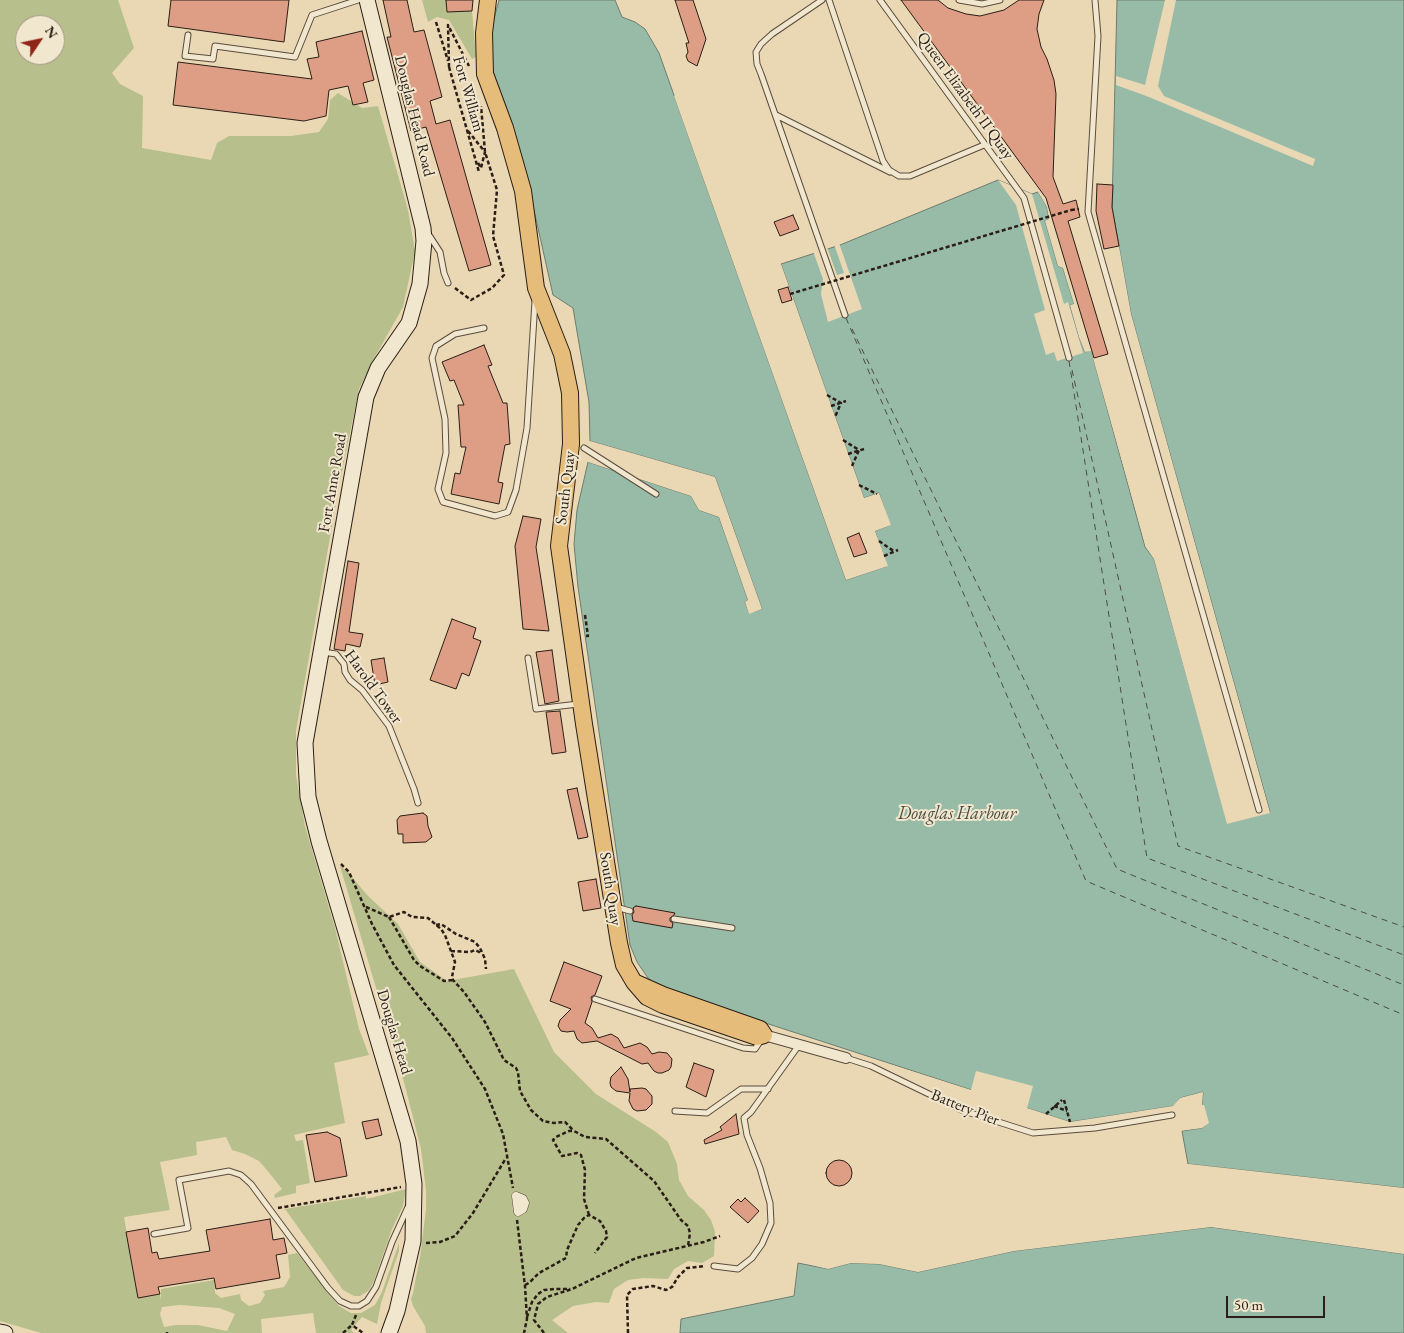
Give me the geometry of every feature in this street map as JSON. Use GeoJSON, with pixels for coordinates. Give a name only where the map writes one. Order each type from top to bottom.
{"type":"FeatureCollection","features":[{"type":"Feature","properties":{"kind":"main road","name":"Douglas Head Road"},"geometry":{"type":"LineString","coordinates":[[367,0],[423,235]]}},
{"type":"Feature","properties":{"kind":"main road","name":"South Quay"},"geometry":{"type":"LineString","coordinates":[[488,0],[484,33],[485,74],[505,128],[524,191],[536,288],[562,354],[570,393],[571,444],[559,546],[581,703],[623,909],[624,965],[634,982]]}},
{"type":"Feature","properties":{"kind":"main road","name":"Fort Anne Road"},"geometry":{"type":"LineString","coordinates":[[305,743],[366,397],[378,368],[409,323],[420,284],[423,235]]}},
{"type":"Feature","properties":{"kind":"main road","name":"Douglas Head"},"geometry":{"type":"LineString","coordinates":[[305,743],[308,797],[318,841],[408,1141],[414,1184],[413,1241],[396,1311],[388,1333]]}},
{"type":"Feature","properties":{"kind":"main road","name":"Battery Pier"},"geometry":{"type":"LineString","coordinates":[[634,982],[647,997],[663,1005],[757,1037],[764,1035]]}},
{"type":"Feature","properties":{"kind":"main road"},"geometry":{"type":"LineString","coordinates":[[0,1332],[5,1333]]}},
{"type":"Feature","properties":{"kind":"street","name":"Battery Pier"},"geometry":{"type":"LineString","coordinates":[[764,1035],[846,1058]]}},
{"type":"Feature","properties":{"kind":"lane"},"geometry":{"type":"LineString","coordinates":[[188,35],[186,56],[213,59],[215,46],[295,57],[312,15],[358,0]]}},
{"type":"Feature","properties":{"kind":"lane"},"geometry":{"type":"LineString","coordinates":[[822,0],[772,34],[761,44],[756,52],[757,64],[845,315]]}},
{"type":"Feature","properties":{"kind":"lane"},"geometry":{"type":"LineString","coordinates":[[829,0],[884,161],[889,170],[900,176]]}},
{"type":"Feature","properties":{"kind":"lane","name":"Queen Elizabeth II Quay"},"geometry":{"type":"LineString","coordinates":[[880,0],[1024,198],[1069,358]]}},
{"type":"Feature","properties":{"kind":"lane"},"geometry":{"type":"LineString","coordinates":[[959,0],[982,4],[1000,0]]}},
{"type":"Feature","properties":{"kind":"lane"},"geometry":{"type":"LineString","coordinates":[[1095,0],[1098,36],[1088,212],[1259,810]]}},
{"type":"Feature","properties":{"kind":"lane"},"geometry":{"type":"LineString","coordinates":[[776,115],[900,176],[910,176],[925,171],[984,145]]}},
{"type":"Feature","properties":{"kind":"lane"},"geometry":{"type":"LineString","coordinates":[[423,235],[440,252],[448,283]]}},
{"type":"Feature","properties":{"kind":"lane"},"geometry":{"type":"LineString","coordinates":[[484,328],[455,334],[436,346],[432,358],[445,419],[446,453],[438,489],[443,502],[495,516],[508,512],[518,482],[528,428],[536,288]]}},
{"type":"Feature","properties":{"kind":"lane"},"geometry":{"type":"LineString","coordinates":[[584,448],[656,494]]}},
{"type":"Feature","properties":{"kind":"lane","name":"Harold Tower"},"geometry":{"type":"LineString","coordinates":[[320,651],[336,654],[344,664],[345,672],[350,680],[362,690],[389,726],[418,803]]}},
{"type":"Feature","properties":{"kind":"lane"},"geometry":{"type":"LineString","coordinates":[[528,658],[536,710],[581,703]]}},
{"type":"Feature","properties":{"kind":"lane"},"geometry":{"type":"LineString","coordinates":[[674,919],[732,928]]}},
{"type":"Feature","properties":{"kind":"lane"},"geometry":{"type":"LineString","coordinates":[[595,999],[743,1048],[755,1049],[764,1035]]}},
{"type":"Feature","properties":{"kind":"lane"},"geometry":{"type":"LineString","coordinates":[[714,1266],[738,1270],[752,1258],[762,1244],[770,1223],[770,1203],[760,1168],[747,1135],[744,1118],[751,1112],[799,1045]]}},
{"type":"Feature","properties":{"kind":"lane","name":"Battery Pier"},"geometry":{"type":"LineString","coordinates":[[846,1058],[871,1066],[964,1111],[1033,1133],[1095,1128],[1172,1115]]}},
{"type":"Feature","properties":{"kind":"lane"},"geometry":{"type":"LineString","coordinates":[[675,1112],[707,1113],[741,1089],[768,1089]]}},
{"type":"Feature","properties":{"kind":"lane"},"geometry":{"type":"LineString","coordinates":[[154,1234],[188,1228],[179,1180],[228,1171],[241,1175],[250,1184],[328,1288],[340,1301],[351,1306],[359,1306],[367,1302],[376,1287],[392,1242],[408,1207],[414,1201]]}},
{"type":"Feature","properties":{"kind":"path","name":"Fort William"},"geometry":{"type":"LineString","coordinates":[[436,22],[479,172]]}},
{"type":"Feature","properties":{"kind":"path"},"geometry":{"type":"LineString","coordinates":[[450,67],[448,25],[470,68]]}},
{"type":"Feature","properties":{"kind":"path"},"geometry":{"type":"LineString","coordinates":[[448,283],[471,300],[492,288],[504,274],[493,236],[496,190],[485,152],[481,101]]}},
{"type":"Feature","properties":{"kind":"path"},"geometry":{"type":"LineString","coordinates":[[467,130],[485,152],[482,168],[475,160]]}},
{"type":"Feature","properties":{"kind":"path"},"geometry":{"type":"LineString","coordinates":[[790,294],[1071,210]]}},
{"type":"Feature","properties":{"kind":"path"},"geometry":{"type":"LineString","coordinates":[[827,395],[841,403]]}},
{"type":"Feature","properties":{"kind":"path"},"geometry":{"type":"LineString","coordinates":[[831,406],[846,401]]}},
{"type":"Feature","properties":{"kind":"path"},"geometry":{"type":"LineString","coordinates":[[835,417],[841,403]]}},
{"type":"Feature","properties":{"kind":"path"},"geometry":{"type":"LineString","coordinates":[[843,440],[859,450]]}},
{"type":"Feature","properties":{"kind":"path"},"geometry":{"type":"LineString","coordinates":[[848,454],[864,449]]}},
{"type":"Feature","properties":{"kind":"path"},"geometry":{"type":"LineString","coordinates":[[852,466],[859,450]]}},
{"type":"Feature","properties":{"kind":"path"},"geometry":{"type":"LineString","coordinates":[[859,485],[877,494]]}},
{"type":"Feature","properties":{"kind":"path"},"geometry":{"type":"LineString","coordinates":[[879,542],[896,551],[884,556]]}},
{"type":"Feature","properties":{"kind":"path"},"geometry":{"type":"LineString","coordinates":[[585,615],[588,636],[585,636]]}},
{"type":"Feature","properties":{"kind":"path"},"geometry":{"type":"LineString","coordinates":[[337,860],[349,872],[372,924],[394,965],[452,1038],[485,1089],[503,1134],[515,1196]]}},
{"type":"Feature","properties":{"kind":"path"},"geometry":{"type":"LineString","coordinates":[[365,906],[388,918],[414,960],[420,966],[444,981],[453,980]]}},
{"type":"Feature","properties":{"kind":"path"},"geometry":{"type":"LineString","coordinates":[[388,918],[404,912],[412,917],[428,918],[436,925],[445,935],[455,962],[453,980],[485,1022],[504,1060],[514,1066],[518,1072],[520,1091],[531,1110],[543,1121],[565,1122],[574,1131],[585,1137],[606,1139],[654,1181],[681,1220],[688,1226],[690,1233],[688,1246]]}},
{"type":"Feature","properties":{"kind":"path"},"geometry":{"type":"LineString","coordinates":[[436,925],[441,924],[456,934],[475,942],[482,954],[486,969]]}},
{"type":"Feature","properties":{"kind":"path"},"geometry":{"type":"LineString","coordinates":[[450,951],[470,952],[475,950],[482,954]]}},
{"type":"Feature","properties":{"kind":"path"},"geometry":{"type":"LineString","coordinates":[[1046,1114],[1063,1100],[1070,1122]]}},
{"type":"Feature","properties":{"kind":"path"},"geometry":{"type":"LineString","coordinates":[[1054,1106],[1067,1111]]}},
{"type":"Feature","properties":{"kind":"path"},"geometry":{"type":"LineString","coordinates":[[574,1131],[565,1132],[553,1140],[562,1156],[577,1153],[581,1155],[585,1170],[584,1199],[589,1215],[600,1221],[607,1237],[596,1253]]}},
{"type":"Feature","properties":{"kind":"path"},"geometry":{"type":"LineString","coordinates":[[429,1243],[440,1242],[456,1236],[507,1157]]}},
{"type":"Feature","properties":{"kind":"path"},"geometry":{"type":"LineString","coordinates":[[269,1209],[414,1184]]}},
{"type":"Feature","properties":{"kind":"path"},"geometry":{"type":"LineString","coordinates":[[517,1213],[527,1319]]}},
{"type":"Feature","properties":{"kind":"path"},"geometry":{"type":"LineString","coordinates":[[525,1285],[539,1273],[566,1258],[567,1250],[578,1225],[589,1215]]}},
{"type":"Feature","properties":{"kind":"path"},"geometry":{"type":"LineString","coordinates":[[544,1333],[534,1320],[538,1304],[547,1297],[572,1289],[636,1258],[688,1246],[720,1236]]}},
{"type":"Feature","properties":{"kind":"path"},"geometry":{"type":"LineString","coordinates":[[628,1333],[627,1295],[633,1289],[653,1286],[666,1290],[672,1287],[687,1268],[693,1266],[714,1266]]}},
{"type":"Feature","properties":{"kind":"path"},"geometry":{"type":"LineString","coordinates":[[524,1333],[532,1302],[538,1294],[544,1290],[572,1289]]}},
{"type":"Feature","properties":{"kind":"path"},"geometry":{"type":"LineString","coordinates":[[343,1333],[352,1324],[359,1306]]}},
{"type":"Feature","properties":{"kind":"path"},"geometry":{"type":"LineString","coordinates":[[352,1324],[362,1333]]}},
{"type":"Feature","properties":{"kind":"shaded area"},"geometry":{"type":"Polygon","coordinates":[[[0,0],[118,0],[134,48],[112,73],[120,84],[143,96],[142,148],[211,160],[217,143],[229,136],[291,136],[319,132],[328,119],[330,100],[338,93],[362,108],[378,106],[408,210],[415,251],[403,307],[359,389],[339,486],[296,731],[296,775],[305,826],[335,928],[359,1029],[369,1055],[334,1063],[345,1123],[294,1135],[296,1141],[303,1140],[310,1183],[296,1186],[296,1193],[275,1198],[274,1195],[282,1189],[271,1175],[259,1161],[232,1150],[226,1137],[196,1142],[197,1155],[160,1162],[170,1210],[124,1217],[138,1298],[160,1294],[161,1300],[161,1289],[214,1280],[215,1293],[221,1298],[240,1294],[241,1300],[249,1306],[260,1303],[265,1295],[263,1291],[284,1287],[290,1277],[288,1255],[297,1253],[339,1306],[351,1313],[361,1313],[375,1305],[382,1292],[399,1243],[399,1251],[381,1303],[377,1324],[362,1317],[351,1330],[354,1333],[316,1333],[313,1313],[261,1319],[262,1333],[41,1333],[0,1321],[0,0]],[[180,1305],[162,1307],[160,1314],[164,1327],[198,1325],[227,1331],[235,1314],[219,1308],[180,1305]]]}},
{"type":"Feature","properties":{"kind":"shaded area"},"geometry":{"type":"Polygon","coordinates":[[[422,0],[446,0],[447,11],[472,11],[476,57],[472,59],[449,20],[437,17],[428,22],[422,0]]]}},
{"type":"Feature","properties":{"kind":"shaded area"},"geometry":{"type":"Polygon","coordinates":[[[340,866],[398,924],[420,962],[447,981],[514,969],[554,1052],[596,1094],[656,1132],[668,1142],[677,1164],[679,1180],[688,1196],[704,1210],[711,1220],[715,1232],[714,1256],[702,1263],[688,1261],[674,1269],[668,1279],[643,1278],[628,1280],[614,1289],[609,1303],[596,1302],[573,1306],[552,1320],[568,1333],[426,1333],[425,1326],[411,1299],[420,1257],[426,1210],[426,1190],[421,1149],[405,1086],[340,866]]]}},
{"type":"Feature","properties":{"kind":"shaded area"},"geometry":{"type":"Polygon","coordinates":[[[406,1189],[403,1206],[392,1229],[373,1283],[368,1291],[360,1296],[354,1296],[343,1290],[285,1209],[366,1196],[366,1199],[406,1189]]]}},
{"type":"Feature","properties":{"kind":"water","name":"Douglas Harbour"},"geometry":{"type":"Polygon","coordinates":[[[499,0],[615,0],[622,17],[635,22],[645,29],[659,53],[846,580],[887,566],[875,531],[890,525],[879,493],[864,498],[781,264],[840,245],[998,180],[1032,194],[1038,192],[1047,207],[1049,219],[1045,221],[1058,266],[1063,268],[1074,304],[1070,305],[1079,337],[1085,352],[1091,350],[1145,547],[1154,559],[1228,823],[1270,812],[1131,314],[1112,207],[1117,0],[1404,0],[1404,1188],[1188,1164],[1182,1131],[1202,1128],[1208,1123],[1202,1105],[1203,1092],[1180,1098],[1174,1106],[1070,1122],[664,990],[648,978],[637,962],[630,945],[578,587],[574,544],[577,510],[588,462],[691,496],[699,510],[719,517],[748,600],[745,602],[749,613],[762,609],[715,477],[590,441],[589,402],[573,308],[553,295],[523,161],[490,64],[493,23],[499,0]]]}},
{"type":"Feature","properties":{"kind":"water"},"geometry":{"type":"Polygon","coordinates":[[[1211,1227],[1404,1254],[1404,1333],[680,1333],[681,1319],[794,1296],[798,1263],[828,1269],[851,1263],[879,1264],[918,1272],[1014,1251],[1211,1227]]]}},
{"type":"Feature","properties":{"kind":"pier"},"geometry":{"type":"Polygon","coordinates":[[[1165,0],[1176,0],[1158,86],[1164,96],[1315,159],[1313,166],[1116,85],[1116,76],[1145,85],[1165,0]]]}},
{"type":"Feature","properties":{"kind":"pier"},"geometry":{"type":"Polygon","coordinates":[[[676,95],[848,577],[884,564],[872,530],[887,523],[878,496],[864,501],[861,499],[778,265],[781,264],[864,498],[879,493],[891,525],[875,531],[888,566],[846,580],[674,96],[676,95]]]}},
{"type":"Feature","properties":{"kind":"pier"},"geometry":{"type":"Polygon","coordinates":[[[998,180],[1032,194],[1064,304],[1068,302],[1083,353],[1057,361],[1054,352],[1046,355],[1034,314],[1045,310],[1016,205],[998,180]]]}},
{"type":"Feature","properties":{"kind":"pier"},"geometry":{"type":"Polygon","coordinates":[[[1038,192],[1041,192],[1049,206],[1052,220],[1048,223],[1060,264],[1066,267],[1077,303],[1073,307],[1081,336],[1086,349],[1091,348],[1094,350],[1148,546],[1157,558],[1229,821],[1267,811],[1128,314],[1110,207],[1112,195],[1112,207],[1131,314],[1270,813],[1227,824],[1154,559],[1146,547],[1091,351],[1085,352],[1079,337],[1070,305],[1074,304],[1063,268],[1058,266],[1045,221],[1049,219],[1047,207],[1038,192]]]}},
{"type":"Feature","properties":{"kind":"pier"},"geometry":{"type":"Polygon","coordinates":[[[839,243],[862,309],[828,322],[821,294],[823,279],[813,251],[827,247],[837,275],[844,273],[834,244],[839,243]]]}},
{"type":"Feature","properties":{"kind":"pier"},"geometry":{"type":"Polygon","coordinates":[[[590,441],[715,477],[762,609],[749,614],[745,602],[748,600],[719,517],[699,510],[691,496],[588,462],[588,459],[692,493],[701,508],[721,515],[751,599],[748,603],[750,611],[759,608],[713,479],[590,443],[590,441]]]}},
{"type":"Feature","properties":{"kind":"pier"},"geometry":{"type":"Polygon","coordinates":[[[848,1051],[971,1090],[976,1071],[1033,1086],[1027,1108],[1070,1122],[1173,1106],[1180,1098],[1203,1092],[1202,1105],[1204,1105],[1209,1123],[1202,1128],[1179,1131],[1181,1128],[1201,1126],[1206,1122],[1202,1108],[1199,1106],[1200,1095],[1181,1100],[1174,1108],[1070,1124],[848,1053],[848,1051]]]}},
{"type":"Feature","properties":{"kind":"pier"},"geometry":{"type":"Polygon","coordinates":[[[1186,1165],[1404,1188],[1404,1191],[1188,1167],[1186,1165]]]}},
{"type":"Feature","properties":{"kind":"pier"},"geometry":{"type":"Polygon","coordinates":[[[1211,1225],[1404,1251],[1404,1254],[1211,1227],[1014,1251],[918,1272],[879,1264],[851,1263],[828,1269],[796,1261],[828,1266],[851,1260],[879,1262],[918,1269],[1014,1248],[1211,1225]]]}},
{"type":"Feature","properties":{"kind":"building"},"geometry":{"type":"Polygon","coordinates":[[[171,0],[289,0],[284,42],[168,26],[171,0]]]}},
{"type":"Feature","properties":{"kind":"building"},"geometry":{"type":"Polygon","coordinates":[[[383,0],[407,0],[414,32],[424,30],[442,97],[430,101],[436,124],[450,120],[491,265],[469,271],[426,127],[411,131],[387,37],[391,37],[383,0]]]}},
{"type":"Feature","properties":{"kind":"building"},"geometry":{"type":"Polygon","coordinates":[[[446,0],[473,0],[472,11],[447,12],[446,0]]]}},
{"type":"Feature","properties":{"kind":"building"},"geometry":{"type":"Polygon","coordinates":[[[675,0],[693,0],[706,39],[697,66],[688,61],[686,56],[688,52],[686,43],[689,43],[675,0]]]}},
{"type":"Feature","properties":{"kind":"building"},"geometry":{"type":"Polygon","coordinates":[[[901,0],[938,0],[948,8],[980,16],[1004,10],[1019,0],[1044,0],[1039,14],[1037,29],[1041,47],[1054,80],[1056,94],[1053,177],[1063,204],[1076,200],[1080,217],[1068,221],[1108,354],[1094,358],[1046,198],[901,0]]]}},
{"type":"Feature","properties":{"kind":"building"},"geometry":{"type":"Polygon","coordinates":[[[362,31],[374,80],[363,83],[368,102],[353,105],[348,86],[329,90],[326,116],[304,121],[173,105],[178,62],[312,79],[307,59],[319,57],[316,42],[362,31]]]}},
{"type":"Feature","properties":{"kind":"building"},"geometry":{"type":"Polygon","coordinates":[[[1097,184],[1113,185],[1112,207],[1119,246],[1104,249],[1096,211],[1097,184]]]}},
{"type":"Feature","properties":{"kind":"building"},"geometry":{"type":"Polygon","coordinates":[[[793,215],[799,229],[780,236],[774,222],[793,215]]]}},
{"type":"Feature","properties":{"kind":"building"},"geometry":{"type":"Polygon","coordinates":[[[788,287],[792,300],[782,303],[778,290],[788,287]]]}},
{"type":"Feature","properties":{"kind":"building"},"geometry":{"type":"Polygon","coordinates":[[[484,345],[492,365],[488,366],[503,403],[507,403],[510,444],[505,445],[498,482],[503,483],[499,504],[451,494],[455,473],[460,474],[466,447],[461,447],[458,405],[464,405],[454,380],[450,381],[442,362],[484,345]]]}},
{"type":"Feature","properties":{"kind":"building"},"geometry":{"type":"Polygon","coordinates":[[[523,516],[541,519],[536,547],[549,631],[523,629],[515,546],[523,516]]]}},
{"type":"Feature","properties":{"kind":"building"},"geometry":{"type":"Polygon","coordinates":[[[859,533],[867,553],[854,557],[847,538],[859,533]]]}},
{"type":"Feature","properties":{"kind":"building"},"geometry":{"type":"Polygon","coordinates":[[[348,561],[359,563],[349,632],[363,634],[360,647],[346,644],[345,651],[334,649],[348,561]]]}},
{"type":"Feature","properties":{"kind":"building"},"geometry":{"type":"Polygon","coordinates":[[[452,619],[476,628],[473,638],[481,641],[469,676],[462,673],[456,689],[430,680],[452,619]]]}},
{"type":"Feature","properties":{"kind":"building"},"geometry":{"type":"Polygon","coordinates":[[[552,650],[559,701],[545,704],[536,652],[552,650]]]}},
{"type":"Feature","properties":{"kind":"building"},"geometry":{"type":"Polygon","coordinates":[[[384,658],[388,682],[375,685],[371,660],[384,658]]]}},
{"type":"Feature","properties":{"kind":"building"},"geometry":{"type":"Polygon","coordinates":[[[560,711],[566,752],[552,754],[546,712],[560,711]]]}},
{"type":"Feature","properties":{"kind":"building"},"geometry":{"type":"Polygon","coordinates":[[[577,788],[588,837],[578,839],[567,790],[577,788]]]}},
{"type":"Feature","properties":{"kind":"building"},"geometry":{"type":"Polygon","coordinates":[[[423,813],[427,816],[432,837],[426,842],[403,843],[403,834],[398,834],[397,820],[400,816],[423,813]]]}},
{"type":"Feature","properties":{"kind":"building"},"geometry":{"type":"Polygon","coordinates":[[[596,879],[601,908],[583,911],[578,882],[596,879]]]}},
{"type":"Feature","properties":{"kind":"building"},"geometry":{"type":"Polygon","coordinates":[[[636,906],[675,913],[670,918],[670,921],[673,923],[672,928],[633,921],[633,908],[636,906]]]}},
{"type":"Feature","properties":{"kind":"building"},"geometry":{"type":"Polygon","coordinates":[[[564,962],[602,976],[595,995],[591,997],[592,1002],[585,1023],[592,1028],[598,1038],[611,1034],[618,1038],[624,1048],[640,1043],[647,1047],[652,1054],[659,1052],[667,1053],[672,1059],[669,1070],[658,1073],[648,1063],[642,1064],[597,1041],[582,1043],[577,1039],[574,1031],[561,1031],[558,1026],[560,1020],[571,1009],[550,1001],[564,962]]]}},
{"type":"Feature","properties":{"kind":"building"},"geometry":{"type":"Polygon","coordinates":[[[694,1063],[714,1070],[706,1097],[686,1087],[694,1063]]]}},
{"type":"Feature","properties":{"kind":"building"},"geometry":{"type":"Polygon","coordinates":[[[621,1067],[628,1079],[630,1092],[630,1089],[642,1088],[646,1089],[652,1096],[652,1104],[646,1110],[637,1111],[633,1109],[629,1101],[630,1093],[616,1091],[611,1087],[611,1077],[621,1067]]]}},
{"type":"Feature","properties":{"kind":"building"},"geometry":{"type":"Polygon","coordinates":[[[736,1114],[739,1134],[705,1144],[704,1140],[722,1130],[720,1127],[736,1114]]]}},
{"type":"Feature","properties":{"kind":"building"},"geometry":{"type":"Polygon","coordinates":[[[378,1119],[382,1135],[366,1139],[362,1122],[378,1119]]]}},
{"type":"Feature","properties":{"kind":"building"},"geometry":{"type":"Polygon","coordinates":[[[327,1132],[340,1138],[347,1176],[315,1182],[306,1135],[327,1132]]]}},
{"type":"Feature","properties":{"kind":"building"},"geometry":{"type":"Polygon","coordinates":[[[839,1160],[848,1164],[852,1173],[848,1182],[839,1186],[830,1182],[826,1173],[830,1164],[839,1160]]]}},
{"type":"Feature","properties":{"kind":"building"},"geometry":{"type":"Polygon","coordinates":[[[745,1198],[759,1211],[748,1223],[730,1207],[738,1199],[741,1202],[745,1198]]]}},
{"type":"Feature","properties":{"kind":"building"},"geometry":{"type":"Polygon","coordinates":[[[270,1219],[273,1240],[284,1238],[287,1253],[276,1255],[280,1278],[216,1289],[214,1278],[158,1287],[160,1294],[138,1298],[126,1232],[148,1228],[152,1253],[157,1252],[159,1259],[210,1251],[206,1230],[270,1219]]]}},
{"type":"Feature","properties":{"kind":"ferry route"},"geometry":{"type":"LineString","coordinates":[[846,318],[1086,881],[1404,1015]]}},
{"type":"Feature","properties":{"kind":"ferry route"},"geometry":{"type":"LineString","coordinates":[[852,329],[1117,869],[1404,985]]}},
{"type":"Feature","properties":{"kind":"ferry route"},"geometry":{"type":"LineString","coordinates":[[1069,361],[1147,858],[1404,955]]}},
{"type":"Feature","properties":{"kind":"ferry route"},"geometry":{"type":"LineString","coordinates":[[1072,370],[1178,846],[1404,927]]}}]}
